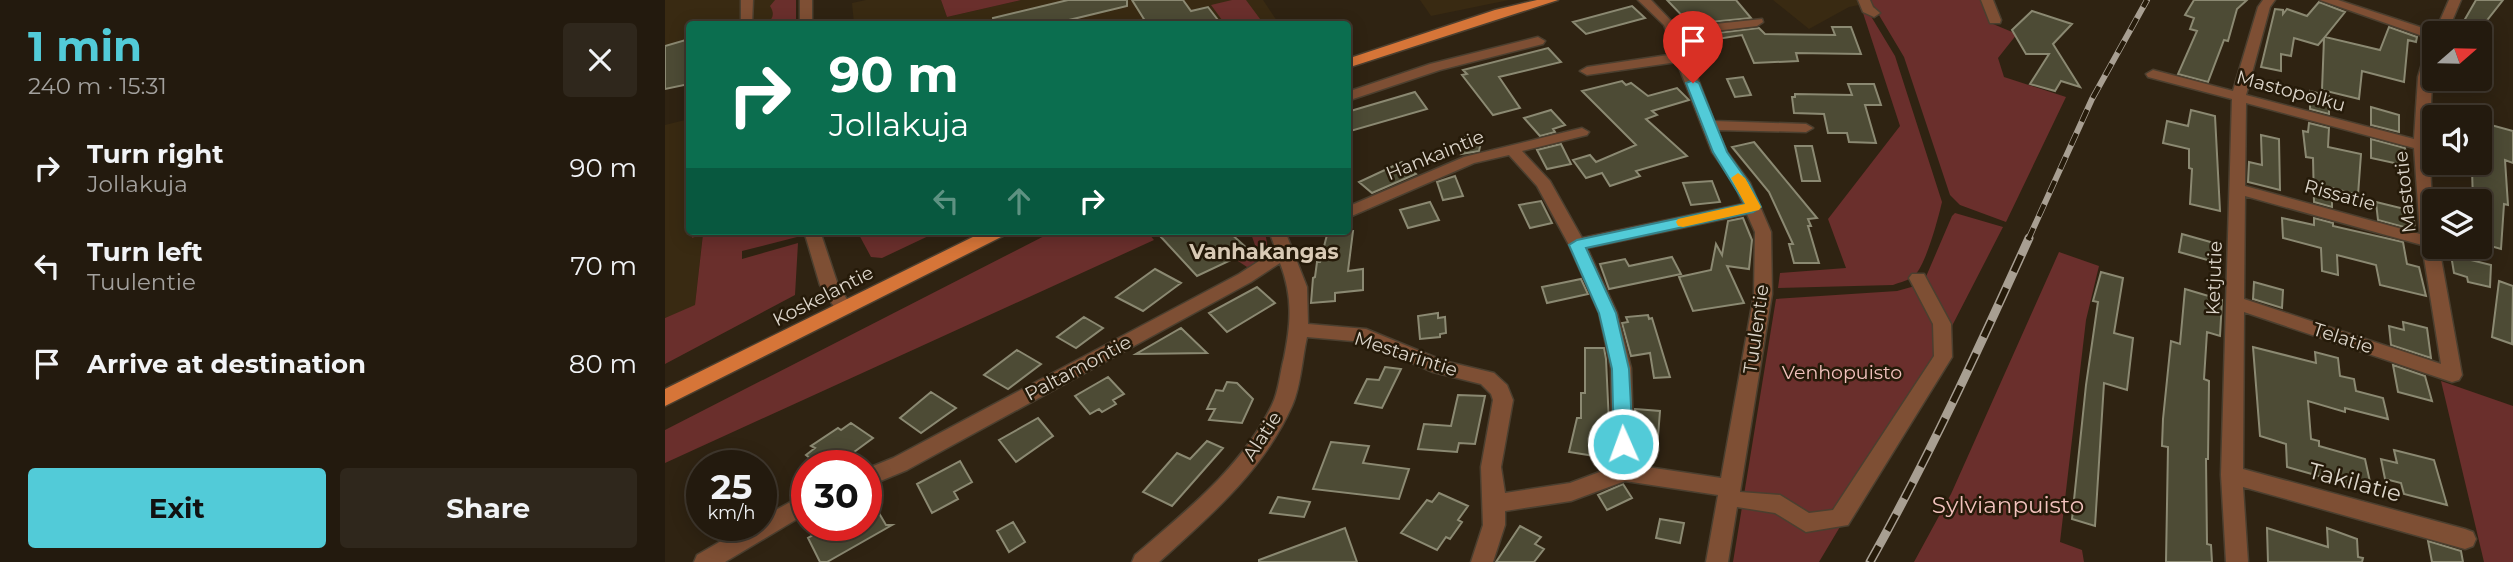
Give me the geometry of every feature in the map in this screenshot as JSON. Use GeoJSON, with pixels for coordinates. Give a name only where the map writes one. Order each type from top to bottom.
{"type":"FeatureCollection","features":[{"type":"Feature","properties":{"kind":"main road"},"geometry":{"type":"LineString","coordinates":[[1351,63],[1486,18],[1552,0]]}},
{"type":"Feature","properties":{"kind":"main road","name":"Koskelantie"},"geometry":{"type":"LineString","coordinates":[[665,398],[991,235]]}},
{"type":"Feature","properties":{"kind":"street"},"geometry":{"type":"LineString","coordinates":[[747,0],[747,21]]}},
{"type":"Feature","properties":{"kind":"street"},"geometry":{"type":"LineString","coordinates":[[806,0],[806,21]]}},
{"type":"Feature","properties":{"kind":"street","name":"Tuulentie"},"geometry":{"type":"LineString","coordinates":[[1644,0],[1665,18],[1674,33],[1720,152],[1742,183],[1763,232],[1763,295],[1736,494],[1717,562]]}},
{"type":"Feature","properties":{"kind":"street"},"geometry":{"type":"LineString","coordinates":[[1864,0],[1867,9],[1874,13]]}},
{"type":"Feature","properties":{"kind":"street"},"geometry":{"type":"LineString","coordinates":[[1987,0],[1995,20]]}},
{"type":"Feature","properties":{"kind":"street","name":"Ketjutie"},"geometry":{"type":"LineString","coordinates":[[2237,562],[2232,475],[2239,98],[2241,82],[2264,7],[2269,0]]}},
{"type":"Feature","properties":{"kind":"street"},"geometry":{"type":"LineString","coordinates":[[2326,0],[2422,32]]}},
{"type":"Feature","properties":{"kind":"street"},"geometry":{"type":"LineString","coordinates":[[2446,21],[2455,0]]}},
{"type":"Feature","properties":{"kind":"street"},"geometry":{"type":"LineString","coordinates":[[1674,33],[1757,22]]}},
{"type":"Feature","properties":{"kind":"street"},"geometry":{"type":"LineString","coordinates":[[1351,96],[1435,67],[1538,41]]}},
{"type":"Feature","properties":{"kind":"street"},"geometry":{"type":"LineString","coordinates":[[1587,71],[1683,57]]}},
{"type":"Feature","properties":{"kind":"street","name":"Mastopolku"},"geometry":{"type":"LineString","coordinates":[[2153,74],[2420,145]]}},
{"type":"Feature","properties":{"kind":"street","name":"Mastotie"},"geometry":{"type":"LineString","coordinates":[[2423,91],[2420,145],[2425,189]]}},
{"type":"Feature","properties":{"kind":"street"},"geometry":{"type":"LineString","coordinates":[[1708,125],[1806,128]]}},
{"type":"Feature","properties":{"kind":"street","name":"Hankaintie"},"geometry":{"type":"LineString","coordinates":[[1351,211],[1469,160],[1582,132]]}},
{"type":"Feature","properties":{"kind":"street"},"geometry":{"type":"LineString","coordinates":[[1511,148],[1544,184],[1577,245],[1608,313],[1621,369],[1624,471]]}},
{"type":"Feature","properties":{"kind":"street","name":"Rissatie"},"geometry":{"type":"LineString","coordinates":[[2238,189],[2422,240]]}},
{"type":"Feature","properties":{"kind":"street"},"geometry":{"type":"LineString","coordinates":[[1577,245],[1753,207]]}},
{"type":"Feature","properties":{"kind":"street"},"geometry":{"type":"LineString","coordinates":[[813,235],[829,285],[844,309]]}},
{"type":"Feature","properties":{"kind":"street","name":"Alatie"},"geometry":{"type":"LineString","coordinates":[[1143,562],[1216,498],[1252,454],[1283,404],[1299,330],[1298,287],[1281,237]]}},
{"type":"Feature","properties":{"kind":"street","name":"Paltamontie"},"geometry":{"type":"LineString","coordinates":[[882,471],[1245,278],[1281,237]]}},
{"type":"Feature","properties":{"kind":"street","name":"Mastotie"},"geometry":{"type":"LineString","coordinates":[[2434,259],[2452,375]]}},
{"type":"Feature","properties":{"kind":"street"},"geometry":{"type":"LineString","coordinates":[[1495,504],[1571,492],[1624,471],[1780,504],[1806,523],[1840,518],[1943,357],[1942,324],[1918,278]]}},
{"type":"Feature","properties":{"kind":"street","name":"Telatie"},"geometry":{"type":"LineString","coordinates":[[2234,302],[2452,375]]}},
{"type":"Feature","properties":{"kind":"street","name":"Mestarintie"},"geometry":{"type":"LineString","coordinates":[[1299,330],[1366,336],[1440,367],[1487,378],[1494,383],[1503,400],[1491,467],[1494,525],[1482,562]]}},
{"type":"Feature","properties":{"kind":"street","name":"Takilatie"},"geometry":{"type":"LineString","coordinates":[[2232,475],[2465,539]]}},
{"type":"Feature","properties":{"kind":"street"},"geometry":{"type":"LineString","coordinates":[[705,562],[791,511]]}},
{"type":"Feature","properties":{"kind":"shaded area"},"geometry":{"type":"Polygon","coordinates":[[[665,0],[785,0],[785,21],[686,21],[686,57],[665,63],[665,0]]]}},
{"type":"Feature","properties":{"kind":"shaded area"},"geometry":{"type":"Polygon","coordinates":[[[866,0],[941,0],[947,17],[1021,0],[1263,0],[1277,21],[854,21],[852,3],[866,0]]]}},
{"type":"Feature","properties":{"kind":"shaded area"},"geometry":{"type":"Polygon","coordinates":[[[1420,0],[1509,0],[1431,16],[1420,0]]]}},
{"type":"Feature","properties":{"kind":"shaded area"},"geometry":{"type":"Polygon","coordinates":[[[1773,0],[1859,0],[1859,5],[1849,7],[1809,29],[1773,0]]]}},
{"type":"Feature","properties":{"kind":"shaded area"},"geometry":{"type":"Polygon","coordinates":[[[686,120],[686,235],[703,235],[695,306],[665,318],[665,125],[686,120]]]}},
{"type":"Feature","properties":{"kind":"green space"},"geometry":{"type":"Polygon","coordinates":[[[775,0],[796,0],[796,21],[770,21],[773,16],[770,6],[775,0]]]}},
{"type":"Feature","properties":{"kind":"green space"},"geometry":{"type":"Polygon","coordinates":[[[941,0],[1021,0],[947,17],[941,0]]]}},
{"type":"Feature","properties":{"kind":"green space"},"geometry":{"type":"Polygon","coordinates":[[[1246,0],[1262,21],[1223,21],[1211,5],[1246,0]]]}},
{"type":"Feature","properties":{"kind":"green space"},"geometry":{"type":"Polygon","coordinates":[[[1870,0],[1981,0],[1993,24],[2017,34],[1998,58],[2004,77],[2066,97],[2006,222],[1960,205],[1950,195],[1904,57],[1870,0]]]}},
{"type":"Feature","properties":{"kind":"green space"},"geometry":{"type":"Polygon","coordinates":[[[1863,13],[1869,13],[1895,56],[1942,202],[1935,230],[1918,270],[1907,280],[1893,285],[1778,288],[1780,273],[1846,268],[1828,219],[1900,126],[1863,13]]]}},
{"type":"Feature","properties":{"kind":"green space","name":"Venhopuisto"},"geometry":{"type":"Polygon","coordinates":[[[1955,213],[2003,227],[1903,421],[1819,562],[1733,562],[1776,299],[1897,291],[1915,286],[1925,279],[1955,213]]]}},
{"type":"Feature","properties":{"kind":"green space"},"geometry":{"type":"Polygon","coordinates":[[[703,235],[797,235],[742,251],[742,259],[798,243],[795,295],[665,364],[665,318],[695,305],[703,235]]]}},
{"type":"Feature","properties":{"kind":"green space"},"geometry":{"type":"Polygon","coordinates":[[[859,235],[931,235],[882,258],[871,257],[859,235]]]}},
{"type":"Feature","properties":{"kind":"green space"},"geometry":{"type":"Polygon","coordinates":[[[1046,235],[1150,235],[1154,240],[694,450],[686,450],[686,453],[665,463],[665,430],[1046,235]]]}},
{"type":"Feature","properties":{"kind":"green space"},"geometry":{"type":"Polygon","coordinates":[[[1251,235],[1265,235],[1267,249],[1263,259],[1247,267],[1238,261],[1249,256],[1255,245],[1251,235]]]}},
{"type":"Feature","properties":{"kind":"green space","name":"Sylvianpuisto"},"geometry":{"type":"Polygon","coordinates":[[[2059,252],[2099,266],[2086,320],[2060,542],[2082,550],[2084,562],[1914,562],[1951,494],[2059,252]]]}},
{"type":"Feature","properties":{"kind":"green space"},"geometry":{"type":"Polygon","coordinates":[[[2441,381],[2513,406],[2513,562],[2484,562],[2441,381]]]}},
{"type":"Feature","properties":{"kind":"building"},"geometry":{"type":"Polygon","coordinates":[[[1068,0],[1127,0],[1127,6],[1065,21],[994,21],[993,18],[1068,0]]]}},
{"type":"Feature","properties":{"kind":"building"},"geometry":{"type":"Polygon","coordinates":[[[1132,0],[1183,0],[1191,11],[1208,7],[1219,21],[1145,21],[1132,0]]]}},
{"type":"Feature","properties":{"kind":"building"},"geometry":{"type":"Polygon","coordinates":[[[1667,0],[1736,0],[1751,18],[1690,24],[1667,0]]]}},
{"type":"Feature","properties":{"kind":"building"},"geometry":{"type":"Polygon","coordinates":[[[2194,0],[2247,0],[2237,9],[2228,41],[2224,40],[2208,82],[2178,74],[2197,31],[2190,29],[2194,18],[2185,15],[2194,0]]]}},
{"type":"Feature","properties":{"kind":"building"},"geometry":{"type":"Polygon","coordinates":[[[2476,0],[2503,0],[2486,21],[2464,21],[2476,0]]]}},
{"type":"Feature","properties":{"kind":"building"},"geometry":{"type":"Polygon","coordinates":[[[2319,2],[2345,12],[2325,37],[2380,50],[2389,27],[2417,37],[2416,42],[2408,40],[2404,82],[2362,71],[2359,99],[2322,90],[2324,38],[2318,45],[2294,38],[2291,56],[2281,54],[2281,71],[2261,67],[2275,9],[2283,10],[2283,14],[2287,9],[2307,16],[2319,2]]]}},
{"type":"Feature","properties":{"kind":"building"},"geometry":{"type":"Polygon","coordinates":[[[1632,6],[1645,18],[1586,34],[1573,22],[1632,6]]]}},
{"type":"Feature","properties":{"kind":"building"},"geometry":{"type":"Polygon","coordinates":[[[2032,11],[2072,24],[2053,44],[2080,87],[2061,81],[2055,91],[2030,84],[2049,54],[2026,54],[2012,30],[2032,11]]]}},
{"type":"Feature","properties":{"kind":"building"},"geometry":{"type":"Polygon","coordinates":[[[1832,27],[1851,27],[1861,54],[1796,53],[1798,61],[1754,63],[1742,35],[1705,41],[1700,35],[1759,28],[1765,34],[1835,35],[1832,27]]]}},
{"type":"Feature","properties":{"kind":"building"},"geometry":{"type":"Polygon","coordinates":[[[686,40],[686,85],[665,89],[665,46],[686,40]]]}},
{"type":"Feature","properties":{"kind":"building"},"geometry":{"type":"Polygon","coordinates":[[[1548,48],[1561,62],[1499,77],[1520,108],[1493,115],[1462,75],[1467,74],[1463,70],[1548,48]]]}},
{"type":"Feature","properties":{"kind":"building"},"geometry":{"type":"Polygon","coordinates":[[[1743,77],[1751,95],[1735,97],[1727,79],[1743,77]]]}},
{"type":"Feature","properties":{"kind":"building"},"geometry":{"type":"Polygon","coordinates":[[[1622,81],[1626,85],[1631,83],[1648,96],[1677,88],[1689,100],[1652,111],[1657,115],[1646,119],[1687,156],[1636,171],[1640,176],[1610,186],[1602,173],[1586,178],[1573,160],[1590,155],[1596,162],[1636,145],[1582,91],[1622,81]]]}},
{"type":"Feature","properties":{"kind":"building"},"geometry":{"type":"Polygon","coordinates":[[[1848,84],[1874,84],[1881,105],[1865,105],[1876,143],[1849,142],[1847,133],[1828,133],[1824,114],[1794,113],[1792,97],[1795,97],[1795,94],[1852,95],[1848,84]]]}},
{"type":"Feature","properties":{"kind":"building"},"geometry":{"type":"Polygon","coordinates":[[[2310,91],[2329,96],[2329,114],[2310,109],[2310,91]]]}},
{"type":"Feature","properties":{"kind":"building"},"geometry":{"type":"Polygon","coordinates":[[[1415,92],[1427,109],[1351,131],[1351,111],[1415,92]]]}},
{"type":"Feature","properties":{"kind":"building"},"geometry":{"type":"Polygon","coordinates":[[[2371,107],[2399,115],[2399,132],[2371,125],[2371,107]]]}},
{"type":"Feature","properties":{"kind":"building"},"geometry":{"type":"Polygon","coordinates":[[[1551,110],[1565,125],[1553,129],[1555,132],[1540,136],[1524,118],[1551,110]]]}},
{"type":"Feature","properties":{"kind":"building"},"geometry":{"type":"Polygon","coordinates":[[[2191,110],[2215,116],[2220,211],[2190,204],[2192,169],[2189,168],[2189,149],[2163,143],[2167,121],[2188,126],[2191,110]]]}},
{"type":"Feature","properties":{"kind":"building"},"geometry":{"type":"Polygon","coordinates":[[[2309,123],[2329,128],[2328,147],[2361,154],[2358,195],[2332,188],[2332,207],[2314,202],[2313,158],[2306,157],[2303,131],[2308,132],[2309,123]]]}},
{"type":"Feature","properties":{"kind":"building"},"geometry":{"type":"Polygon","coordinates":[[[2492,125],[2513,131],[2513,163],[2505,160],[2508,205],[2504,204],[2501,249],[2492,246],[2492,189],[2473,189],[2472,175],[2492,175],[2492,125]]]}},
{"type":"Feature","properties":{"kind":"building"},"geometry":{"type":"Polygon","coordinates":[[[2261,135],[2279,139],[2280,190],[2248,182],[2249,162],[2262,165],[2261,135]]]}},
{"type":"Feature","properties":{"kind":"building"},"geometry":{"type":"Polygon","coordinates":[[[1465,137],[1482,138],[1479,151],[1461,154],[1465,137]]]}},
{"type":"Feature","properties":{"kind":"building"},"geometry":{"type":"Polygon","coordinates":[[[2371,139],[2405,148],[2408,166],[2371,158],[2371,139]]]}},
{"type":"Feature","properties":{"kind":"building"},"geometry":{"type":"Polygon","coordinates":[[[1754,142],[1817,218],[1808,219],[1811,226],[1808,226],[1819,263],[1794,263],[1789,244],[1793,244],[1769,192],[1732,147],[1754,142]]]}},
{"type":"Feature","properties":{"kind":"building"},"geometry":{"type":"Polygon","coordinates":[[[1561,144],[1571,164],[1547,169],[1537,150],[1561,144]]]}},
{"type":"Feature","properties":{"kind":"building"},"geometry":{"type":"Polygon","coordinates":[[[1795,146],[1812,146],[1820,181],[1802,181],[1795,146]]]}},
{"type":"Feature","properties":{"kind":"building"},"geometry":{"type":"Polygon","coordinates":[[[1402,162],[1416,174],[1372,193],[1359,182],[1402,162]]]}},
{"type":"Feature","properties":{"kind":"building"},"geometry":{"type":"Polygon","coordinates":[[[1455,176],[1463,196],[1443,200],[1437,182],[1455,176]]]}},
{"type":"Feature","properties":{"kind":"building"},"geometry":{"type":"Polygon","coordinates":[[[1712,181],[1720,202],[1691,205],[1683,183],[1712,181]]]}},
{"type":"Feature","properties":{"kind":"building"},"geometry":{"type":"Polygon","coordinates":[[[1541,201],[1552,223],[1530,228],[1519,205],[1541,201]]]}},
{"type":"Feature","properties":{"kind":"building"},"geometry":{"type":"Polygon","coordinates":[[[1430,202],[1439,220],[1408,228],[1400,210],[1430,202]]]}},
{"type":"Feature","properties":{"kind":"building"},"geometry":{"type":"Polygon","coordinates":[[[2376,202],[2413,211],[2415,230],[2378,220],[2376,202]]]}},
{"type":"Feature","properties":{"kind":"building"},"geometry":{"type":"Polygon","coordinates":[[[1743,218],[1752,240],[1749,269],[1727,266],[1744,303],[1693,311],[1679,277],[1711,270],[1716,244],[1722,255],[1728,221],[1743,218]]]}},
{"type":"Feature","properties":{"kind":"building"},"geometry":{"type":"Polygon","coordinates":[[[2282,218],[2314,225],[2314,218],[2333,223],[2333,226],[2403,242],[2407,264],[2419,267],[2426,296],[2380,285],[2376,265],[2337,255],[2338,275],[2322,271],[2321,248],[2283,238],[2282,218]]]}},
{"type":"Feature","properties":{"kind":"building"},"geometry":{"type":"Polygon","coordinates":[[[1353,231],[1348,271],[1363,269],[1363,290],[1335,293],[1335,301],[1311,303],[1313,278],[1317,262],[1320,262],[1327,235],[1351,235],[1353,231]]]}},
{"type":"Feature","properties":{"kind":"building"},"geometry":{"type":"Polygon","coordinates":[[[2182,234],[2214,243],[2211,261],[2179,252],[2182,234]]]}},
{"type":"Feature","properties":{"kind":"building"},"geometry":{"type":"Polygon","coordinates":[[[1232,235],[1250,251],[1197,276],[1161,237],[1232,235]]]}},
{"type":"Feature","properties":{"kind":"building"},"geometry":{"type":"Polygon","coordinates":[[[1672,257],[1681,274],[1609,289],[1600,264],[1625,259],[1629,266],[1672,257]]]}},
{"type":"Feature","properties":{"kind":"building"},"geometry":{"type":"Polygon","coordinates":[[[2452,259],[2467,259],[2491,265],[2490,287],[2468,282],[2467,277],[2454,273],[2452,259]]]}},
{"type":"Feature","properties":{"kind":"building"},"geometry":{"type":"Polygon","coordinates":[[[1155,269],[1181,283],[1143,311],[1116,297],[1155,269]]]}},
{"type":"Feature","properties":{"kind":"building"},"geometry":{"type":"Polygon","coordinates":[[[2101,272],[2123,278],[2114,333],[2133,338],[2127,390],[2104,383],[2095,526],[2072,519],[2098,302],[2093,301],[2101,272]]]}},
{"type":"Feature","properties":{"kind":"building"},"geometry":{"type":"Polygon","coordinates":[[[1581,279],[1588,294],[1547,303],[1542,287],[1581,279]]]}},
{"type":"Feature","properties":{"kind":"building"},"geometry":{"type":"Polygon","coordinates":[[[2499,281],[2513,286],[2512,344],[2492,337],[2499,281]]]}},
{"type":"Feature","properties":{"kind":"building"},"geometry":{"type":"Polygon","coordinates":[[[2254,282],[2283,290],[2282,308],[2253,299],[2254,282]]]}},
{"type":"Feature","properties":{"kind":"building"},"geometry":{"type":"Polygon","coordinates":[[[1257,287],[1275,303],[1227,332],[1209,313],[1257,287]]]}},
{"type":"Feature","properties":{"kind":"building"},"geometry":{"type":"Polygon","coordinates":[[[2185,289],[2222,300],[2220,336],[2207,332],[2204,379],[2209,381],[2207,544],[2211,545],[2212,562],[2166,562],[2168,447],[2162,446],[2163,419],[2171,341],[2180,344],[2185,289]]]}},
{"type":"Feature","properties":{"kind":"building"},"geometry":{"type":"Polygon","coordinates":[[[1438,313],[1438,318],[1445,317],[1446,333],[1440,334],[1440,337],[1420,339],[1418,316],[1438,313]]]}},
{"type":"Feature","properties":{"kind":"building"},"geometry":{"type":"Polygon","coordinates":[[[1648,315],[1649,319],[1652,318],[1670,377],[1654,378],[1650,353],[1631,356],[1622,323],[1628,322],[1626,317],[1648,315]]]}},
{"type":"Feature","properties":{"kind":"building"},"geometry":{"type":"Polygon","coordinates":[[[1084,317],[1103,328],[1076,348],[1057,337],[1084,317]]]}},
{"type":"Feature","properties":{"kind":"building"},"geometry":{"type":"Polygon","coordinates":[[[2403,322],[2427,328],[2431,358],[2391,345],[2389,326],[2404,330],[2403,322]]]}},
{"type":"Feature","properties":{"kind":"building"},"geometry":{"type":"Polygon","coordinates":[[[1181,328],[1207,353],[1136,354],[1181,328]]]}},
{"type":"Feature","properties":{"kind":"building"},"geometry":{"type":"Polygon","coordinates":[[[2253,347],[2316,363],[2315,352],[2338,358],[2340,376],[2354,379],[2356,391],[2383,398],[2388,419],[2345,408],[2345,412],[2308,401],[2311,439],[2319,441],[2319,446],[2365,459],[2372,491],[2287,467],[2286,444],[2260,436],[2253,347]]]}},
{"type":"Feature","properties":{"kind":"building"},"geometry":{"type":"Polygon","coordinates":[[[1585,348],[1604,348],[1606,359],[1610,445],[1604,444],[1601,457],[1569,452],[1577,418],[1581,418],[1581,393],[1585,393],[1585,348]]]}},
{"type":"Feature","properties":{"kind":"building"},"geometry":{"type":"Polygon","coordinates":[[[1017,350],[1041,364],[1008,389],[984,375],[1017,350]]]}},
{"type":"Feature","properties":{"kind":"building"},"geometry":{"type":"Polygon","coordinates":[[[2393,365],[2425,376],[2432,401],[2398,392],[2393,365]]]}},
{"type":"Feature","properties":{"kind":"building"},"geometry":{"type":"Polygon","coordinates":[[[1385,367],[1401,369],[1382,408],[1355,403],[1367,379],[1379,380],[1385,367]]]}},
{"type":"Feature","properties":{"kind":"building"},"geometry":{"type":"Polygon","coordinates":[[[1108,377],[1124,394],[1113,400],[1116,404],[1102,412],[1099,409],[1090,414],[1075,396],[1108,377]]]}},
{"type":"Feature","properties":{"kind":"building"},"geometry":{"type":"Polygon","coordinates":[[[1227,382],[1237,383],[1253,399],[1242,423],[1209,420],[1215,409],[1207,409],[1216,390],[1223,391],[1227,382]]]}},
{"type":"Feature","properties":{"kind":"building"},"geometry":{"type":"Polygon","coordinates":[[[931,392],[956,408],[921,433],[900,418],[931,392]]]}},
{"type":"Feature","properties":{"kind":"building"},"geometry":{"type":"Polygon","coordinates":[[[1458,395],[1485,396],[1475,444],[1459,443],[1457,452],[1418,449],[1424,424],[1451,426],[1458,395]]]}},
{"type":"Feature","properties":{"kind":"building"},"geometry":{"type":"Polygon","coordinates":[[[1635,409],[1660,411],[1657,449],[1636,447],[1635,409]]]}},
{"type":"Feature","properties":{"kind":"building"},"geometry":{"type":"Polygon","coordinates":[[[1038,418],[1053,436],[1016,462],[999,440],[1038,418]]]}},
{"type":"Feature","properties":{"kind":"building"},"geometry":{"type":"Polygon","coordinates":[[[851,423],[873,438],[857,450],[812,450],[815,448],[811,446],[838,428],[841,430],[851,423]]]}},
{"type":"Feature","properties":{"kind":"building"},"geometry":{"type":"Polygon","coordinates":[[[1207,441],[1223,448],[1172,506],[1143,492],[1177,453],[1190,459],[1207,441]]]}},
{"type":"Feature","properties":{"kind":"building"},"geometry":{"type":"Polygon","coordinates":[[[1331,442],[1369,446],[1363,463],[1409,469],[1399,499],[1313,489],[1331,442]]]}},
{"type":"Feature","properties":{"kind":"building"},"geometry":{"type":"Polygon","coordinates":[[[2394,450],[2434,460],[2447,505],[2404,494],[2401,483],[2385,479],[2381,459],[2397,463],[2394,450]]]}},
{"type":"Feature","properties":{"kind":"building"},"geometry":{"type":"Polygon","coordinates":[[[960,461],[972,482],[954,492],[958,499],[932,513],[917,484],[960,461]]]}},
{"type":"Feature","properties":{"kind":"building"},"geometry":{"type":"Polygon","coordinates":[[[1623,484],[1632,498],[1607,510],[1598,495],[1623,484]]]}},
{"type":"Feature","properties":{"kind":"building"},"geometry":{"type":"Polygon","coordinates":[[[1439,493],[1468,506],[1458,520],[1462,522],[1450,539],[1446,537],[1437,550],[1401,533],[1427,500],[1432,502],[1439,493]]]}},
{"type":"Feature","properties":{"kind":"building"},"geometry":{"type":"Polygon","coordinates":[[[1278,497],[1310,502],[1304,517],[1270,513],[1278,497]]]}},
{"type":"Feature","properties":{"kind":"building"},"geometry":{"type":"Polygon","coordinates":[[[882,518],[886,525],[892,525],[882,531],[882,518]]]}},
{"type":"Feature","properties":{"kind":"building"},"geometry":{"type":"Polygon","coordinates":[[[1660,519],[1684,523],[1680,543],[1656,538],[1660,519]]]}},
{"type":"Feature","properties":{"kind":"building"},"geometry":{"type":"Polygon","coordinates":[[[1013,522],[1025,542],[1009,552],[997,531],[1013,522]]]}},
{"type":"Feature","properties":{"kind":"building"},"geometry":{"type":"Polygon","coordinates":[[[1520,526],[1541,537],[1535,544],[1544,549],[1534,562],[1496,562],[1520,526]]]}},
{"type":"Feature","properties":{"kind":"building"},"geometry":{"type":"Polygon","coordinates":[[[1345,528],[1357,562],[1259,562],[1259,560],[1345,528]]]}},
{"type":"Feature","properties":{"kind":"building"},"geometry":{"type":"Polygon","coordinates":[[[2267,528],[2328,547],[2327,528],[2357,539],[2358,557],[2363,558],[2362,562],[2268,562],[2267,528]]]}},
{"type":"Feature","properties":{"kind":"building"},"geometry":{"type":"Polygon","coordinates":[[[810,541],[864,541],[827,562],[820,562],[810,541]]]}},
{"type":"Feature","properties":{"kind":"building"},"geometry":{"type":"Polygon","coordinates":[[[2428,541],[2461,551],[2463,562],[2432,562],[2428,541]]]}},
{"type":"Feature","properties":{"kind":"railway"},"geometry":{"type":"LineString","coordinates":[[2028,240],[2092,99],[2147,0]]}},
{"type":"Feature","properties":{"kind":"railway"},"geometry":{"type":"LineString","coordinates":[[1870,562],[1933,442],[2029,238]]}},
{"type":"Feature","properties":{"kind":"slow traffic"},"geometry":{"type":"LineString","coordinates":[[1683,222],[1753,207],[1738,178]]}},
{"type":"Feature","properties":{"kind":"district","name":"Vanhakangas"},"geometry":{"type":"Point","coordinates":[1264,251]}},
{"type":"Feature","properties":{"kind":"route"},"geometry":{"type":"LineString","coordinates":[[1623,444],[1621,369],[1608,313],[1577,245],[1753,207],[1742,183],[1720,152],[1693,83]]}}]}
